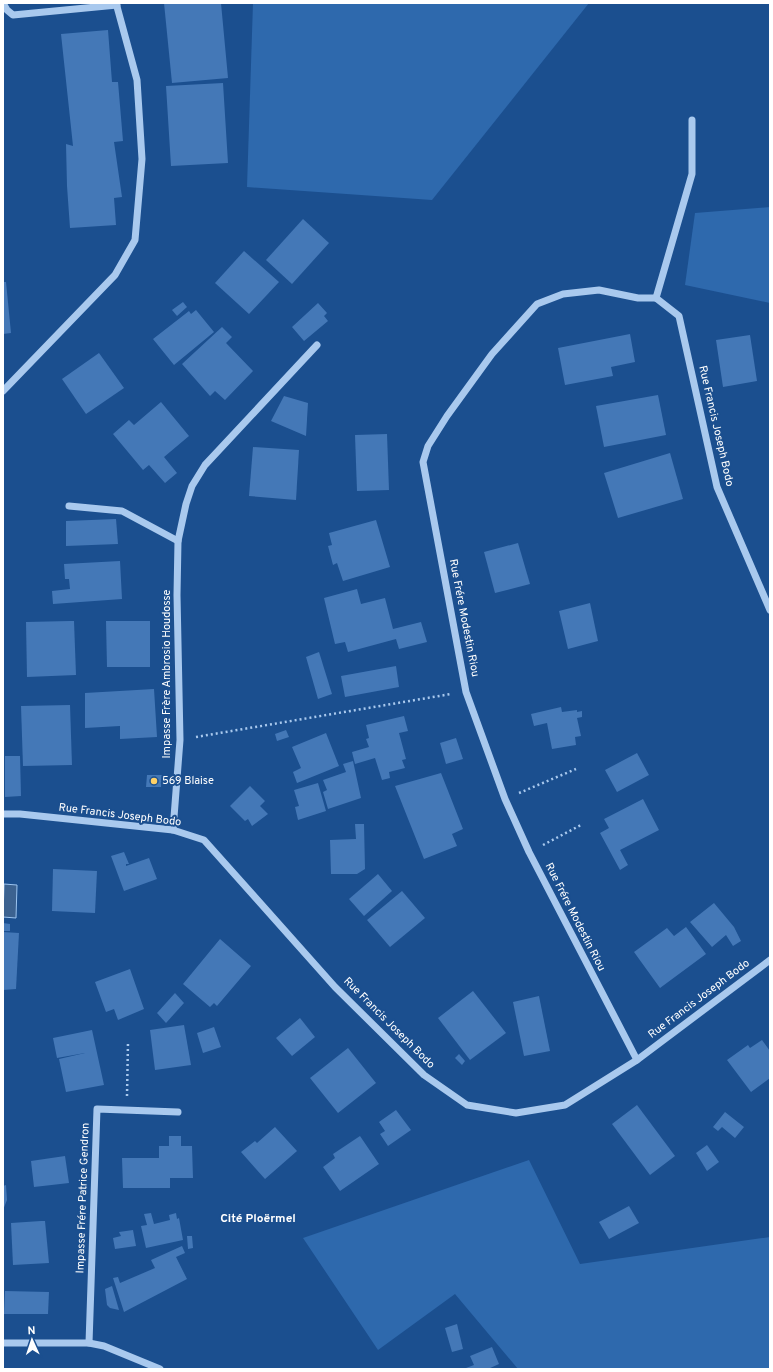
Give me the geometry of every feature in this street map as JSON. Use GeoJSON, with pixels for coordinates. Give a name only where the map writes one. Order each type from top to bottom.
{"type":"FeatureCollection","features":[{"type":"Feature","properties":{"kind":"street"},"geometry":{"type":"LineString","coordinates":[[3,392],[115,275],[135,240],[142,159],[137,80],[116,4],[13,15],[7,10],[4,3]]}},
{"type":"Feature","properties":{"kind":"street"},"geometry":{"type":"LineString","coordinates":[[656,298],[692,174],[692,120]]}},
{"type":"Feature","properties":{"kind":"street","name":"Rue Frére Modestin Riou"},"geometry":{"type":"LineString","coordinates":[[637,1060],[529,852],[505,799],[466,692],[423,462],[428,446],[447,416],[492,354],[537,304],[563,294],[599,290],[638,298],[656,298]]}},
{"type":"Feature","properties":{"kind":"street","name":"Rue Francis Joseph Bodo"},"geometry":{"type":"LineString","coordinates":[[656,298],[679,316],[718,487],[770,610]]}},
{"type":"Feature","properties":{"kind":"street","name":"Impasse Frère Ambrosio Houdosse"},"geometry":{"type":"LineString","coordinates":[[174,830],[180,740],[177,595],[178,541],[186,504],[190,492],[205,465],[317,345]]}},
{"type":"Feature","properties":{"kind":"street"},"geometry":{"type":"LineString","coordinates":[[69,506],[122,511],[178,541]]}},
{"type":"Feature","properties":{"kind":"street","name":"Rue Francis Joseph Bodo"},"geometry":{"type":"LineString","coordinates":[[3,814],[20,814],[174,830],[204,840],[335,987],[424,1075],[467,1105],[516,1113],[565,1105],[637,1060],[770,960]]}},
{"type":"Feature","properties":{"kind":"street","name":"Impasse Frére Patrice Gendron"},"geometry":{"type":"LineString","coordinates":[[89,1343],[98,1109],[178,1112]]}},
{"type":"Feature","properties":{"kind":"street"},"geometry":{"type":"LineString","coordinates":[[3,1343],[89,1343],[104,1346],[160,1369]]}},
{"type":"Feature","properties":{"kind":"path"},"geometry":{"type":"LineString","coordinates":[[180,740],[466,692]]}},
{"type":"Feature","properties":{"kind":"path"},"geometry":{"type":"LineString","coordinates":[[505,799],[576,769]]}},
{"type":"Feature","properties":{"kind":"path"},"geometry":{"type":"LineString","coordinates":[[529,852],[582,825]]}},
{"type":"Feature","properties":{"kind":"path"},"geometry":{"type":"LineString","coordinates":[[127,1110],[128,1042]]}},
{"type":"Feature","properties":{"kind":"shaded area"},"geometry":{"type":"Polygon","coordinates":[[[253,3],[589,3],[432,200],[247,187],[253,3]]]}},
{"type":"Feature","properties":{"kind":"shaded area"},"geometry":{"type":"Polygon","coordinates":[[[770,207],[770,303],[685,285],[695,213],[770,207]]]}},
{"type":"Feature","properties":{"kind":"shaded area"},"geometry":{"type":"Polygon","coordinates":[[[4,884],[17,885],[16,918],[3,917],[4,884]]]}},
{"type":"Feature","properties":{"kind":"shaded area"},"geometry":{"type":"Polygon","coordinates":[[[529,1160],[580,1264],[770,1237],[770,1369],[518,1369],[455,1294],[378,1350],[303,1238],[529,1160]]]}},
{"type":"Feature","properties":{"kind":"building"},"geometry":{"type":"Polygon","coordinates":[[[164,3],[221,3],[228,78],[172,83],[164,3]]]}},
{"type":"Feature","properties":{"kind":"building"},"geometry":{"type":"Polygon","coordinates":[[[108,30],[112,82],[118,82],[123,141],[114,142],[122,197],[114,198],[116,225],[70,228],[66,144],[73,146],[61,34],[108,30]]]}},
{"type":"Feature","properties":{"kind":"building"},"geometry":{"type":"Polygon","coordinates":[[[223,83],[228,163],[171,166],[166,86],[223,83]]]}},
{"type":"Feature","properties":{"kind":"building"},"geometry":{"type":"Polygon","coordinates":[[[303,219],[329,243],[292,284],[266,260],[303,219]]]}},
{"type":"Feature","properties":{"kind":"building"},"geometry":{"type":"Polygon","coordinates":[[[244,251],[279,282],[249,314],[215,283],[244,251]]]}},
{"type":"Feature","properties":{"kind":"building"},"geometry":{"type":"Polygon","coordinates":[[[3,282],[6,282],[11,333],[3,334],[3,282]]]}},
{"type":"Feature","properties":{"kind":"building"},"geometry":{"type":"Polygon","coordinates":[[[183,302],[187,307],[177,316],[172,310],[183,302]]]}},
{"type":"Feature","properties":{"kind":"building"},"geometry":{"type":"Polygon","coordinates":[[[318,303],[327,313],[324,316],[328,321],[304,341],[292,327],[318,303]]]}},
{"type":"Feature","properties":{"kind":"building"},"geometry":{"type":"Polygon","coordinates":[[[196,310],[214,332],[174,365],[153,339],[189,311],[191,314],[196,310]]]}},
{"type":"Feature","properties":{"kind":"building"},"geometry":{"type":"Polygon","coordinates":[[[222,327],[232,337],[226,343],[253,371],[225,400],[215,391],[210,396],[182,364],[222,327]]]}},
{"type":"Feature","properties":{"kind":"building"},"geometry":{"type":"Polygon","coordinates":[[[630,334],[635,362],[611,367],[613,376],[565,385],[558,348],[630,334]]]}},
{"type":"Feature","properties":{"kind":"building"},"geometry":{"type":"Polygon","coordinates":[[[750,335],[757,381],[723,387],[716,340],[750,335]]]}},
{"type":"Feature","properties":{"kind":"building"},"geometry":{"type":"Polygon","coordinates":[[[99,353],[124,388],[86,414],[62,379],[99,353]]]}},
{"type":"Feature","properties":{"kind":"building"},"geometry":{"type":"Polygon","coordinates":[[[658,395],[666,435],[604,447],[596,406],[658,395]]]}},
{"type":"Feature","properties":{"kind":"building"},"geometry":{"type":"Polygon","coordinates":[[[284,396],[308,403],[306,436],[271,421],[284,396]]]}},
{"type":"Feature","properties":{"kind":"building"},"geometry":{"type":"Polygon","coordinates":[[[161,402],[189,436],[164,457],[177,473],[165,483],[149,465],[143,470],[113,434],[129,420],[134,425],[161,402]]]}},
{"type":"Feature","properties":{"kind":"building"},"geometry":{"type":"Polygon","coordinates":[[[387,434],[389,490],[357,491],[355,435],[387,434]]]}},
{"type":"Feature","properties":{"kind":"building"},"geometry":{"type":"Polygon","coordinates":[[[253,447],[299,450],[296,500],[249,496],[253,447]]]}},
{"type":"Feature","properties":{"kind":"building"},"geometry":{"type":"Polygon","coordinates":[[[670,453],[683,499],[618,518],[604,473],[670,453]]]}},
{"type":"Feature","properties":{"kind":"building"},"geometry":{"type":"Polygon","coordinates":[[[116,519],[118,544],[66,546],[66,521],[116,519]]]}},
{"type":"Feature","properties":{"kind":"building"},"geometry":{"type":"Polygon","coordinates":[[[376,520],[390,567],[343,581],[337,563],[333,565],[328,546],[332,545],[329,533],[376,520]]]}},
{"type":"Feature","properties":{"kind":"building"},"geometry":{"type":"Polygon","coordinates":[[[518,543],[530,584],[495,593],[484,552],[518,543]]]}},
{"type":"Feature","properties":{"kind":"building"},"geometry":{"type":"Polygon","coordinates":[[[120,561],[122,599],[53,604],[52,591],[70,589],[69,579],[65,579],[64,564],[120,561]]]}},
{"type":"Feature","properties":{"kind":"building"},"geometry":{"type":"Polygon","coordinates":[[[357,589],[361,604],[385,598],[393,629],[421,622],[427,642],[399,649],[396,639],[348,652],[345,642],[335,644],[324,598],[357,589]]]}},
{"type":"Feature","properties":{"kind":"building"},"geometry":{"type":"Polygon","coordinates":[[[590,603],[598,641],[568,649],[559,611],[590,603]]]}},
{"type":"Feature","properties":{"kind":"building"},"geometry":{"type":"Polygon","coordinates":[[[74,621],[76,675],[27,677],[26,622],[74,621]]]}},
{"type":"Feature","properties":{"kind":"building"},"geometry":{"type":"Polygon","coordinates":[[[106,621],[150,621],[150,667],[107,667],[106,621]]]}},
{"type":"Feature","properties":{"kind":"building"},"geometry":{"type":"Polygon","coordinates":[[[319,652],[332,694],[318,699],[306,657],[319,652]]]}},
{"type":"Feature","properties":{"kind":"building"},"geometry":{"type":"Polygon","coordinates":[[[396,666],[399,687],[345,697],[341,676],[396,666]]]}},
{"type":"Feature","properties":{"kind":"building"},"geometry":{"type":"Polygon","coordinates":[[[154,689],[157,737],[120,739],[120,726],[85,728],[85,693],[154,689]]]}},
{"type":"Feature","properties":{"kind":"building"},"geometry":{"type":"Polygon","coordinates":[[[70,705],[72,765],[23,766],[21,706],[70,705]]]}},
{"type":"Feature","properties":{"kind":"building"},"geometry":{"type":"Polygon","coordinates":[[[561,707],[562,712],[577,710],[577,712],[582,711],[582,717],[577,718],[581,736],[575,737],[576,745],[552,749],[547,723],[534,726],[531,714],[561,707]]]}},
{"type":"Feature","properties":{"kind":"building"},"geometry":{"type":"Polygon","coordinates":[[[404,716],[408,731],[399,733],[406,759],[402,760],[405,768],[389,772],[390,778],[382,780],[375,758],[355,764],[352,752],[369,747],[366,739],[369,738],[366,725],[404,716]]]}},
{"type":"Feature","properties":{"kind":"building"},"geometry":{"type":"Polygon","coordinates":[[[286,730],[289,737],[277,741],[275,734],[286,730]]]}},
{"type":"Feature","properties":{"kind":"building"},"geometry":{"type":"Polygon","coordinates":[[[326,733],[339,766],[297,783],[293,772],[301,768],[292,747],[326,733]]]}},
{"type":"Feature","properties":{"kind":"building"},"geometry":{"type":"Polygon","coordinates":[[[456,738],[463,759],[446,764],[440,743],[456,738]]]}},
{"type":"Feature","properties":{"kind":"building"},"geometry":{"type":"Polygon","coordinates":[[[637,753],[649,775],[617,792],[605,770],[637,753]]]}},
{"type":"Feature","properties":{"kind":"building"},"geometry":{"type":"Polygon","coordinates":[[[5,756],[20,756],[21,796],[5,797],[5,756]]]}},
{"type":"Feature","properties":{"kind":"building"},"geometry":{"type":"Polygon","coordinates":[[[353,761],[361,798],[328,809],[323,792],[327,790],[323,780],[346,772],[343,764],[353,761]]]}},
{"type":"Feature","properties":{"kind":"building"},"geometry":{"type":"Polygon","coordinates":[[[441,773],[463,829],[452,834],[457,846],[424,859],[395,786],[441,773]]]}},
{"type":"Feature","properties":{"kind":"building","name":"569 Blaise"},"geometry":{"type":"Polygon","coordinates":[[[147,775],[162,775],[161,787],[146,787],[147,775]]]}},
{"type":"Feature","properties":{"kind":"building"},"geometry":{"type":"Polygon","coordinates":[[[318,783],[326,811],[298,820],[295,807],[299,806],[294,790],[318,783]]]}},
{"type":"Feature","properties":{"kind":"building"},"geometry":{"type":"Polygon","coordinates":[[[250,786],[265,801],[260,806],[268,814],[252,826],[248,819],[245,821],[230,806],[250,786]]]}},
{"type":"Feature","properties":{"kind":"building"},"geometry":{"type":"Polygon","coordinates":[[[643,799],[659,830],[620,850],[628,865],[620,870],[600,833],[609,828],[604,819],[643,799]]]}},
{"type":"Feature","properties":{"kind":"building"},"geometry":{"type":"Polygon","coordinates":[[[355,824],[364,824],[365,869],[357,874],[331,874],[330,840],[356,839],[355,824]]]}},
{"type":"Feature","properties":{"kind":"building"},"geometry":{"type":"Polygon","coordinates":[[[124,852],[129,864],[126,864],[126,866],[149,858],[157,879],[124,891],[111,856],[124,852]]]}},
{"type":"Feature","properties":{"kind":"building"},"geometry":{"type":"Polygon","coordinates":[[[53,869],[97,871],[95,913],[52,911],[53,869]]]}},
{"type":"Feature","properties":{"kind":"building"},"geometry":{"type":"Polygon","coordinates":[[[378,874],[392,891],[364,916],[349,899],[378,874]]]}},
{"type":"Feature","properties":{"kind":"building"},"geometry":{"type":"Polygon","coordinates":[[[402,891],[425,918],[390,947],[367,920],[402,891]]]}},
{"type":"Feature","properties":{"kind":"building"},"geometry":{"type":"Polygon","coordinates":[[[714,903],[734,927],[741,941],[733,946],[726,935],[712,947],[690,922],[714,903]]]}},
{"type":"Feature","properties":{"kind":"building"},"geometry":{"type":"Polygon","coordinates":[[[3,923],[10,924],[10,931],[3,931],[3,923]]]}},
{"type":"Feature","properties":{"kind":"building"},"geometry":{"type":"Polygon","coordinates":[[[686,927],[706,954],[660,988],[634,952],[667,928],[674,936],[686,927]]]}},
{"type":"Feature","properties":{"kind":"building"},"geometry":{"type":"Polygon","coordinates":[[[3,932],[19,933],[16,989],[3,990],[3,932]]]}},
{"type":"Feature","properties":{"kind":"building"},"geometry":{"type":"Polygon","coordinates":[[[220,939],[251,966],[217,1006],[214,1003],[210,1007],[183,984],[220,939]]]}},
{"type":"Feature","properties":{"kind":"building"},"geometry":{"type":"Polygon","coordinates":[[[130,969],[144,1009],[118,1020],[114,1009],[106,1012],[95,982],[130,969]]]}},
{"type":"Feature","properties":{"kind":"building"},"geometry":{"type":"Polygon","coordinates":[[[473,991],[506,1033],[470,1060],[438,1018],[473,991]]]}},
{"type":"Feature","properties":{"kind":"building"},"geometry":{"type":"Polygon","coordinates":[[[175,993],[184,1003],[166,1023],[157,1013],[175,993]]]}},
{"type":"Feature","properties":{"kind":"building"},"geometry":{"type":"Polygon","coordinates":[[[539,996],[550,1051],[524,1056],[513,1002],[539,996]]]}},
{"type":"Feature","properties":{"kind":"building"},"geometry":{"type":"Polygon","coordinates":[[[300,1018],[315,1037],[292,1056],[276,1038],[300,1018]]]}},
{"type":"Feature","properties":{"kind":"building"},"geometry":{"type":"Polygon","coordinates":[[[184,1025],[191,1065],[155,1070],[150,1030],[184,1025]]]}},
{"type":"Feature","properties":{"kind":"building"},"geometry":{"type":"Polygon","coordinates":[[[214,1027],[221,1047],[203,1053],[197,1033],[214,1027]]]}},
{"type":"Feature","properties":{"kind":"building"},"geometry":{"type":"Polygon","coordinates":[[[92,1030],[104,1085],[66,1092],[59,1059],[85,1053],[57,1058],[53,1038],[92,1030]]]}},
{"type":"Feature","properties":{"kind":"building"},"geometry":{"type":"Polygon","coordinates":[[[762,1040],[770,1051],[770,1078],[751,1092],[727,1060],[748,1045],[750,1048],[762,1040]]]}},
{"type":"Feature","properties":{"kind":"building"},"geometry":{"type":"Polygon","coordinates":[[[348,1048],[376,1083],[338,1113],[310,1078],[348,1048]]]}},
{"type":"Feature","properties":{"kind":"building"},"geometry":{"type":"Polygon","coordinates":[[[459,1054],[465,1061],[462,1065],[455,1058],[459,1054]]]}},
{"type":"Feature","properties":{"kind":"building"},"geometry":{"type":"Polygon","coordinates":[[[637,1105],[675,1156],[650,1175],[612,1124],[637,1105]]]}},
{"type":"Feature","properties":{"kind":"building"},"geometry":{"type":"Polygon","coordinates":[[[396,1110],[411,1130],[388,1146],[380,1134],[385,1131],[379,1122],[396,1110]]]}},
{"type":"Feature","properties":{"kind":"building"},"geometry":{"type":"Polygon","coordinates":[[[725,1112],[744,1127],[735,1138],[722,1127],[718,1131],[713,1127],[725,1112]]]}},
{"type":"Feature","properties":{"kind":"building"},"geometry":{"type":"Polygon","coordinates":[[[275,1127],[297,1151],[265,1179],[241,1152],[255,1141],[257,1143],[275,1127]]]}},
{"type":"Feature","properties":{"kind":"building"},"geometry":{"type":"Polygon","coordinates":[[[169,1136],[181,1136],[181,1146],[192,1146],[193,1178],[170,1178],[170,1188],[123,1188],[122,1158],[159,1158],[159,1146],[169,1146],[169,1136]]]}},
{"type":"Feature","properties":{"kind":"building"},"geometry":{"type":"Polygon","coordinates":[[[360,1136],[379,1164],[340,1191],[323,1167],[335,1158],[333,1154],[360,1136]]]}},
{"type":"Feature","properties":{"kind":"building"},"geometry":{"type":"Polygon","coordinates":[[[707,1145],[719,1162],[707,1171],[696,1153],[707,1145]]]}},
{"type":"Feature","properties":{"kind":"building"},"geometry":{"type":"Polygon","coordinates":[[[65,1156],[69,1183],[34,1187],[31,1161],[65,1156]]]}},
{"type":"Feature","properties":{"kind":"building"},"geometry":{"type":"Polygon","coordinates":[[[6,1185],[7,1200],[3,1210],[3,1186],[6,1185]]]}},
{"type":"Feature","properties":{"kind":"building"},"geometry":{"type":"Polygon","coordinates":[[[629,1206],[639,1223],[609,1239],[599,1222],[629,1206]]]}},
{"type":"Feature","properties":{"kind":"building"},"geometry":{"type":"Polygon","coordinates":[[[151,1213],[154,1224],[170,1220],[169,1215],[176,1213],[177,1219],[179,1218],[183,1240],[146,1248],[141,1226],[147,1225],[144,1214],[151,1213]]]}},
{"type":"Feature","properties":{"kind":"building"},"geometry":{"type":"Polygon","coordinates":[[[45,1221],[49,1263],[13,1265],[11,1223],[45,1221]]]}},
{"type":"Feature","properties":{"kind":"building"},"geometry":{"type":"Polygon","coordinates":[[[133,1230],[136,1246],[115,1249],[113,1238],[121,1236],[119,1232],[133,1230]]]}},
{"type":"Feature","properties":{"kind":"building"},"geometry":{"type":"Polygon","coordinates":[[[187,1236],[192,1236],[193,1248],[188,1249],[187,1236]]]}},
{"type":"Feature","properties":{"kind":"building"},"geometry":{"type":"Polygon","coordinates":[[[182,1246],[185,1253],[176,1257],[187,1279],[124,1312],[113,1278],[118,1277],[120,1283],[155,1268],[151,1260],[182,1246]]]}},
{"type":"Feature","properties":{"kind":"building"},"geometry":{"type":"Polygon","coordinates":[[[112,1286],[119,1310],[110,1308],[107,1305],[105,1289],[112,1286]]]}},
{"type":"Feature","properties":{"kind":"building"},"geometry":{"type":"Polygon","coordinates":[[[5,1291],[49,1292],[48,1314],[4,1314],[5,1291]]]}},
{"type":"Feature","properties":{"kind":"building"},"geometry":{"type":"Polygon","coordinates":[[[457,1324],[463,1349],[452,1352],[445,1328],[457,1324]]]}},
{"type":"Feature","properties":{"kind":"building"},"geometry":{"type":"Polygon","coordinates":[[[492,1347],[499,1364],[488,1369],[466,1369],[474,1365],[470,1356],[492,1347]]]}},
{"type":"Feature","properties":{"kind":"place","name":"569 Blaise"},"geometry":{"type":"Point","coordinates":[154,781]}},
{"type":"Feature","properties":{"kind":"district","name":"Cité Ploërmel"},"geometry":{"type":"Point","coordinates":[258,1219]}}]}
